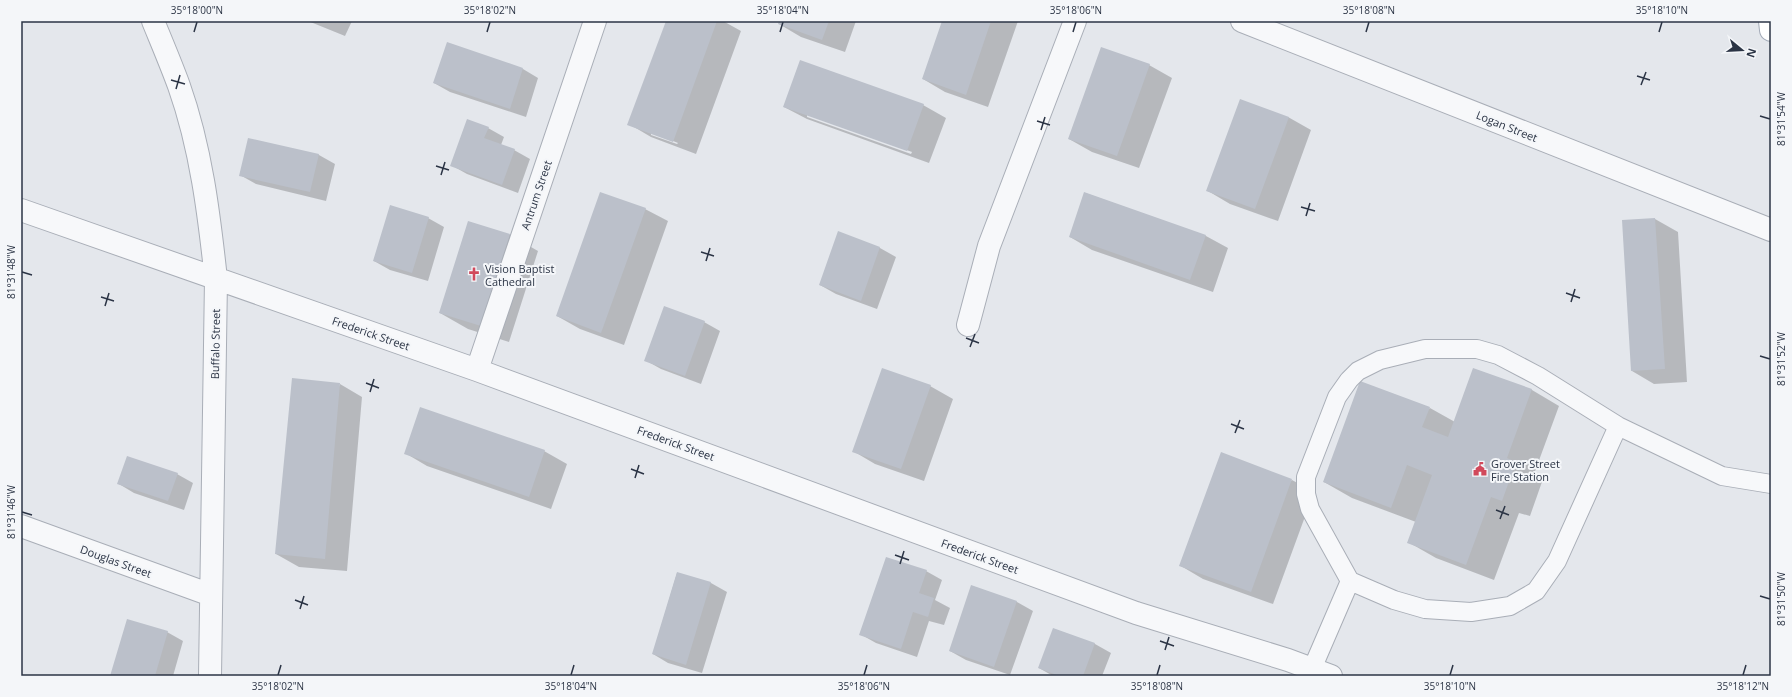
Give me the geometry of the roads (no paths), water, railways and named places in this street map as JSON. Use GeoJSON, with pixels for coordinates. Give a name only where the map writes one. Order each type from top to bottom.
{"type":"FeatureCollection","features":[{"type":"Feature","properties":{"kind":"main road"},"geometry":{"type":"LineString","coordinates":[[1770,21],[1771,30]]}},
{"type":"Feature","properties":{"kind":"street","name":"Buffalo Street"},"geometry":{"type":"LineString","coordinates":[[153,21],[179,87],[197,150],[209,215],[216,279],[210,676]]}},
{"type":"Feature","properties":{"kind":"street","name":"Antrum Street"},"geometry":{"type":"LineString","coordinates":[[477,370],[595,21]]}},
{"type":"Feature","properties":{"kind":"street"},"geometry":{"type":"LineString","coordinates":[[968,325],[989,246],[1075,21]]}},
{"type":"Feature","properties":{"kind":"street","name":"Logan Street"},"geometry":{"type":"LineString","coordinates":[[1242,21],[1771,230]]}},
{"type":"Feature","properties":{"kind":"street","name":"Frederick Street"},"geometry":{"type":"LineString","coordinates":[[21,210],[477,370],[1136,613],[1288,660],[1321,672]]}},
{"type":"Feature","properties":{"kind":"street","name":"Douglas Street"},"geometry":{"type":"LineString","coordinates":[[21,526],[211,595]]}},
{"type":"Feature","properties":{"kind":"lane"},"geometry":{"type":"LineString","coordinates":[[1618,426],[1557,561],[1536,591],[1510,606],[1471,612],[1425,609],[1394,600],[1350,581],[1310,510],[1306,494],[1306,477],[1337,397],[1349,380],[1358,371],[1380,360],[1425,349],[1477,349],[1498,355],[1538,376],[1618,426],[1722,476],[1771,484]]}},
{"type":"Feature","properties":{"kind":"lane"},"geometry":{"type":"LineString","coordinates":[[1321,672],[1350,581]]}},
{"type":"Feature","properties":{"kind":"place","name":"Vision Baptist Cathedral"},"geometry":{"type":"Point","coordinates":[474,274]}},
{"type":"Feature","properties":{"kind":"place","name":"Grover Street Fire Station"},"geometry":{"type":"Point","coordinates":[1480,469]}}]}
